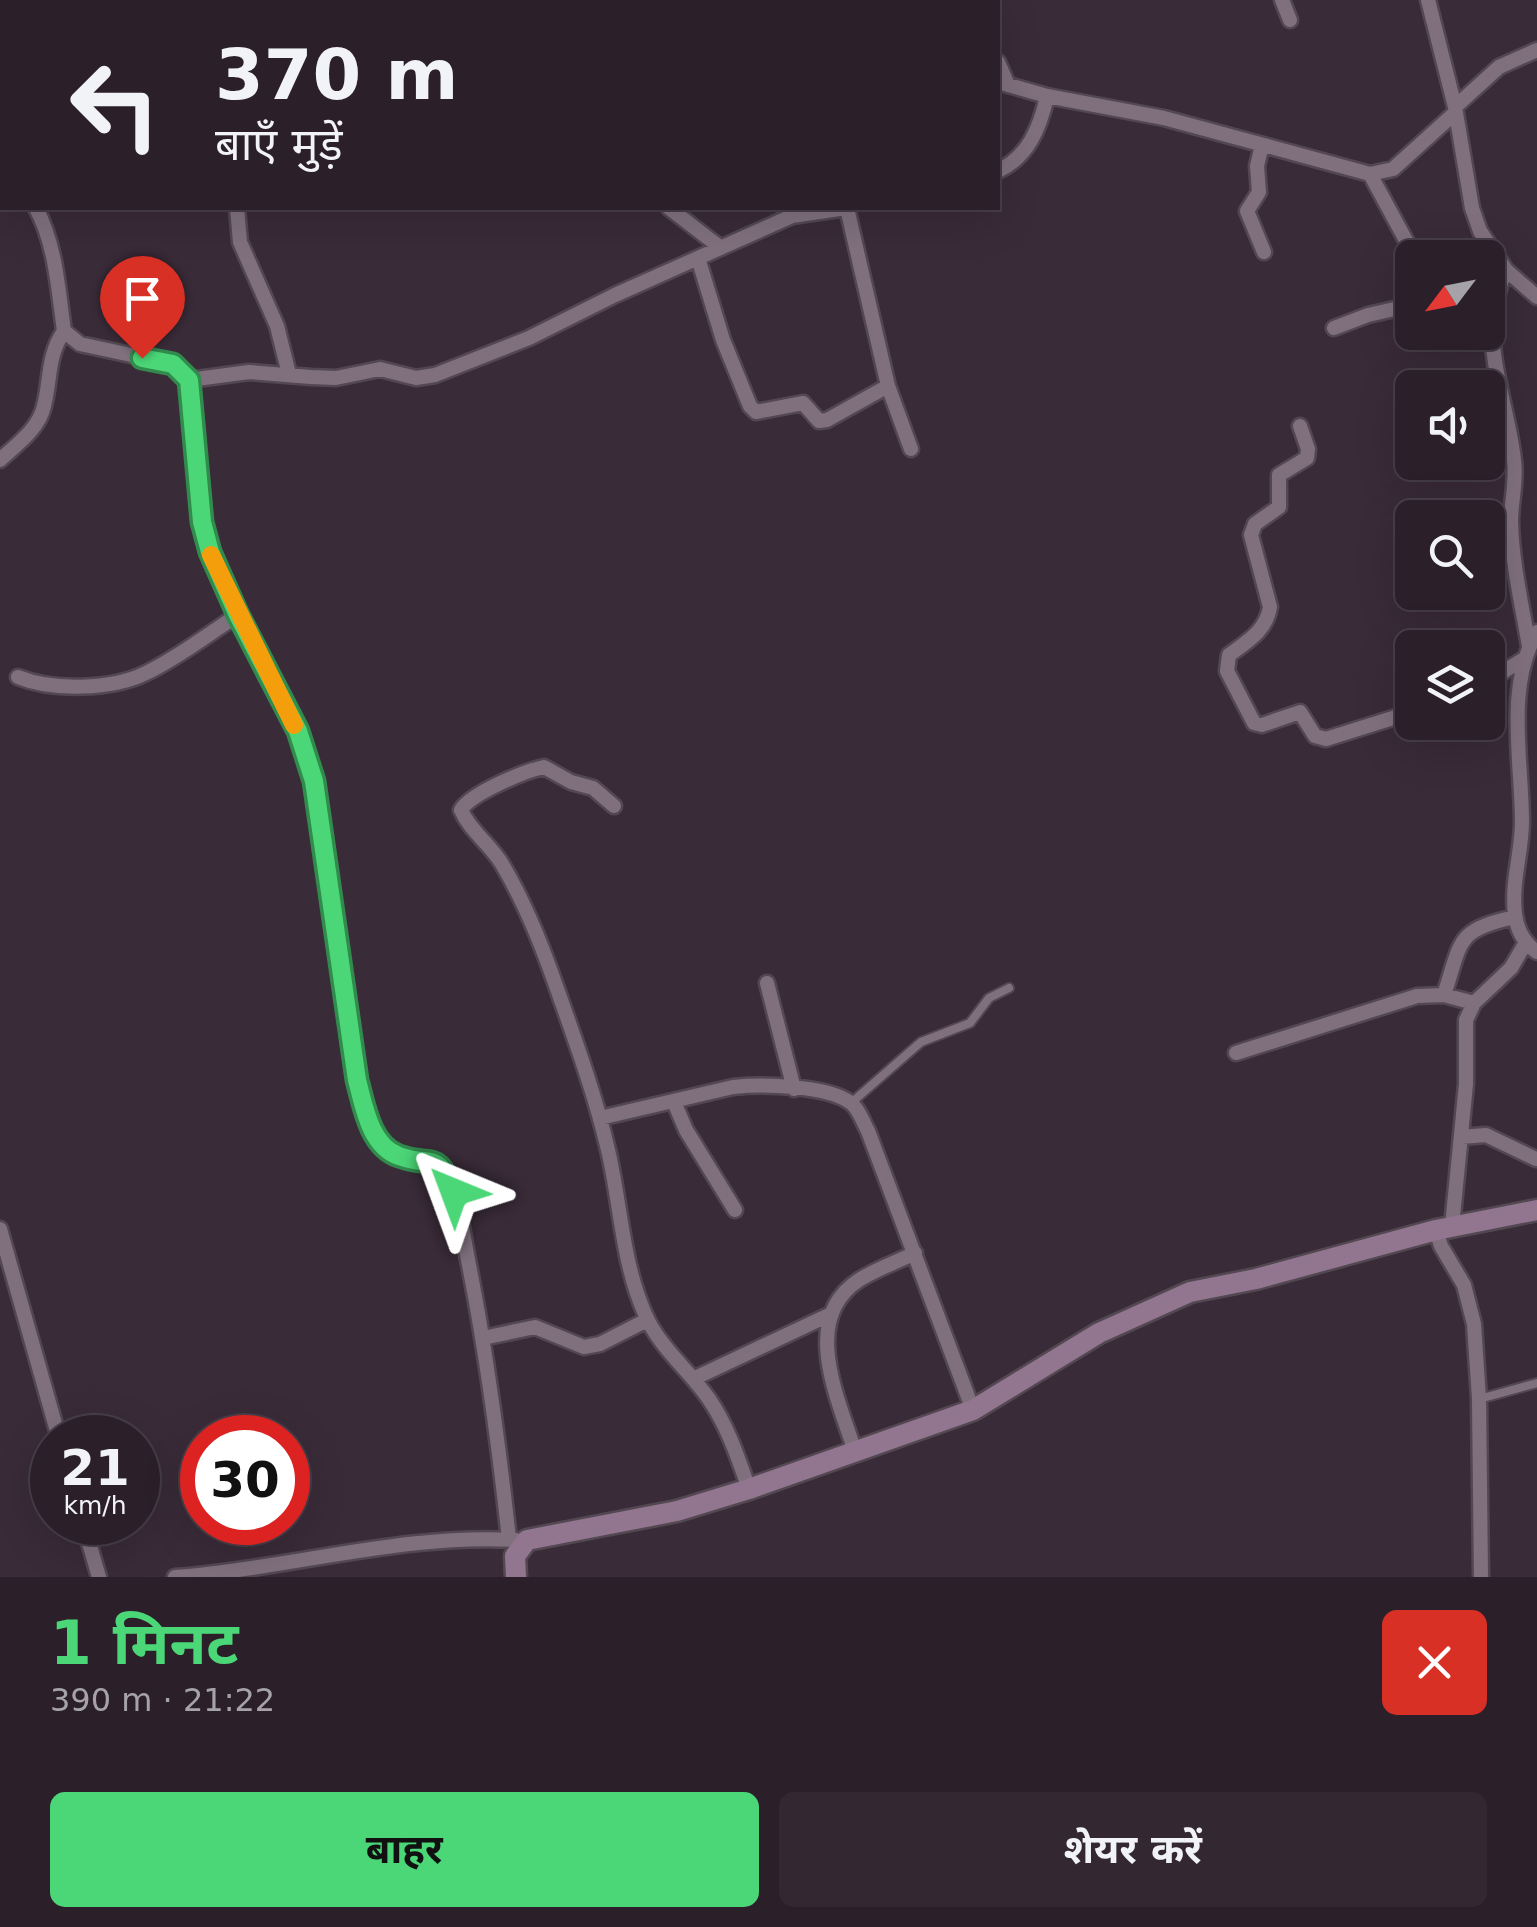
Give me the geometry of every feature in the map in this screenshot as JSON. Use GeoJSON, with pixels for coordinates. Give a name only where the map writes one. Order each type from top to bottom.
{"type":"FeatureCollection","features":[{"type":"Feature","properties":{"kind":"street"},"geometry":{"type":"LineString","coordinates":[[1282,0],[1290,20]]}},
{"type":"Feature","properties":{"kind":"street"},"geometry":{"type":"LineString","coordinates":[[1428,0],[1456,109],[1472,208],[1480,231],[1506,270],[1537,297]]}},
{"type":"Feature","properties":{"kind":"street"},"geometry":{"type":"LineString","coordinates":[[1003,83],[1047,96],[1164,118],[1370,174],[1393,168],[1499,67],[1537,50]]}},
{"type":"Feature","properties":{"kind":"street"},"geometry":{"type":"LineString","coordinates":[[1000,170],[1030,145],[1047,96]]}},
{"type":"Feature","properties":{"kind":"street"},"geometry":{"type":"LineString","coordinates":[[1262,145],[1259,192],[1246,211],[1264,252]]}},
{"type":"Feature","properties":{"kind":"street"},"geometry":{"type":"LineString","coordinates":[[1370,174],[1406,240]]}},
{"type":"Feature","properties":{"kind":"street"},"geometry":{"type":"LineString","coordinates":[[0,460],[25,438],[44,408],[48,367],[64,331],[53,251],[48,229],[37,210]]}},
{"type":"Feature","properties":{"kind":"street"},"geometry":{"type":"LineString","coordinates":[[237,210],[240,242],[277,326],[289,374]]}},
{"type":"Feature","properties":{"kind":"street"},"geometry":{"type":"LineString","coordinates":[[672,210],[720,248]]}},
{"type":"Feature","properties":{"kind":"street"},"geometry":{"type":"LineString","coordinates":[[189,380],[249,372],[336,378],[380,370],[416,378],[435,375],[530,338],[792,216],[833,210]]}},
{"type":"Feature","properties":{"kind":"street"},"geometry":{"type":"LineString","coordinates":[[847,210],[888,386],[911,449]]}},
{"type":"Feature","properties":{"kind":"street"},"geometry":{"type":"LineString","coordinates":[[698,258],[722,340],[756,412],[803,403],[819,421],[826,420],[888,386]]}},
{"type":"Feature","properties":{"kind":"street"},"geometry":{"type":"LineString","coordinates":[[1334,328],[1395,309]]}},
{"type":"Feature","properties":{"kind":"street"},"geometry":{"type":"LineString","coordinates":[[64,331],[80,344],[173,364],[189,380],[202,522],[210,552],[298,731],[314,781],[364,1110],[374,1132],[393,1153],[440,1164],[454,1192],[518,1540],[516,1577]]}},
{"type":"Feature","properties":{"kind":"street"},"geometry":{"type":"LineString","coordinates":[[1481,1577],[1478,1400],[1470,1302],[1444,1228],[1461,1138],[1466,1020],[1474,1003],[1531,948],[1515,917],[1514,894],[1522,826],[1520,687],[1530,646],[1511,524],[1514,463],[1492,350]]}},
{"type":"Feature","properties":{"kind":"street"},"geometry":{"type":"LineString","coordinates":[[1300,426],[1308,449],[1306,458],[1279,475],[1280,507],[1255,524],[1251,534],[1270,607],[1268,618],[1257,635],[1229,655],[1227,671],[1254,723],[1262,725],[1300,712],[1314,736],[1326,739],[1395,717]]}},
{"type":"Feature","properties":{"kind":"street"},"geometry":{"type":"LineString","coordinates":[[18,677],[56,688],[132,679],[238,615]]}},
{"type":"Feature","properties":{"kind":"street"},"geometry":{"type":"LineString","coordinates":[[1505,667],[1530,646]]}},
{"type":"Feature","properties":{"kind":"street"},"geometry":{"type":"LineString","coordinates":[[614,806],[593,788],[571,782],[544,767],[477,796],[466,802],[462,810],[465,819],[502,862],[530,921],[600,1118],[610,1154],[618,1218],[638,1298],[648,1320],[709,1399],[730,1435],[750,1489]]}},
{"type":"Feature","properties":{"kind":"street"},"geometry":{"type":"LineString","coordinates":[[1444,995],[1466,934],[1480,925],[1515,917]]}},
{"type":"Feature","properties":{"kind":"street"},"geometry":{"type":"LineString","coordinates":[[767,983],[794,1089]]}},
{"type":"Feature","properties":{"kind":"street"},"geometry":{"type":"LineString","coordinates":[[1236,1053],[1395,1001],[1444,995],[1474,1003]]}},
{"type":"Feature","properties":{"kind":"street"},"geometry":{"type":"LineString","coordinates":[[600,1118],[733,1087],[831,1093],[850,1103],[868,1130],[973,1410]]}},
{"type":"Feature","properties":{"kind":"street"},"geometry":{"type":"LineString","coordinates":[[674,1102],[686,1130],[735,1210]]}},
{"type":"Feature","properties":{"kind":"street"},"geometry":{"type":"LineString","coordinates":[[1461,1138],[1486,1135],[1536,1159]]}},
{"type":"Feature","properties":{"kind":"street"},"geometry":{"type":"LineString","coordinates":[[174,1577],[239,1572],[442,1540],[518,1540],[677,1511],[973,1410],[1100,1332],[1162,1302],[1444,1228],[1537,1210]]}},
{"type":"Feature","properties":{"kind":"street"},"geometry":{"type":"LineString","coordinates":[[0,1229],[53,1415]]}},
{"type":"Feature","properties":{"kind":"street"},"geometry":{"type":"LineString","coordinates":[[855,1452],[828,1360],[826,1332],[831,1314],[859,1280],[915,1254]]}},
{"type":"Feature","properties":{"kind":"street"},"geometry":{"type":"LineString","coordinates":[[692,1380],[831,1314]]}},
{"type":"Feature","properties":{"kind":"street"},"geometry":{"type":"LineString","coordinates":[[483,1338],[536,1327],[584,1347],[600,1344],[648,1320]]}},
{"type":"Feature","properties":{"kind":"street"},"geometry":{"type":"LineString","coordinates":[[89,1545],[99,1577]]}},
{"type":"Feature","properties":{"kind":"lane"},"geometry":{"type":"LineString","coordinates":[[850,1103],[921,1042],[970,1023],[988,998],[1009,988]]}},
{"type":"Feature","properties":{"kind":"lane"},"geometry":{"type":"LineString","coordinates":[[1478,1400],[1537,1383]]}},
{"type":"Feature","properties":{"kind":"slow traffic"},"geometry":{"type":"LineString","coordinates":[[211,555],[294,725]]}},
{"type":"Feature","properties":{"kind":"route"},"geometry":{"type":"LineString","coordinates":[[142,358],[173,364],[189,380],[202,522],[210,552],[298,731],[314,781],[364,1110],[382,1144],[401,1157],[440,1164],[454,1192]]}}]}
